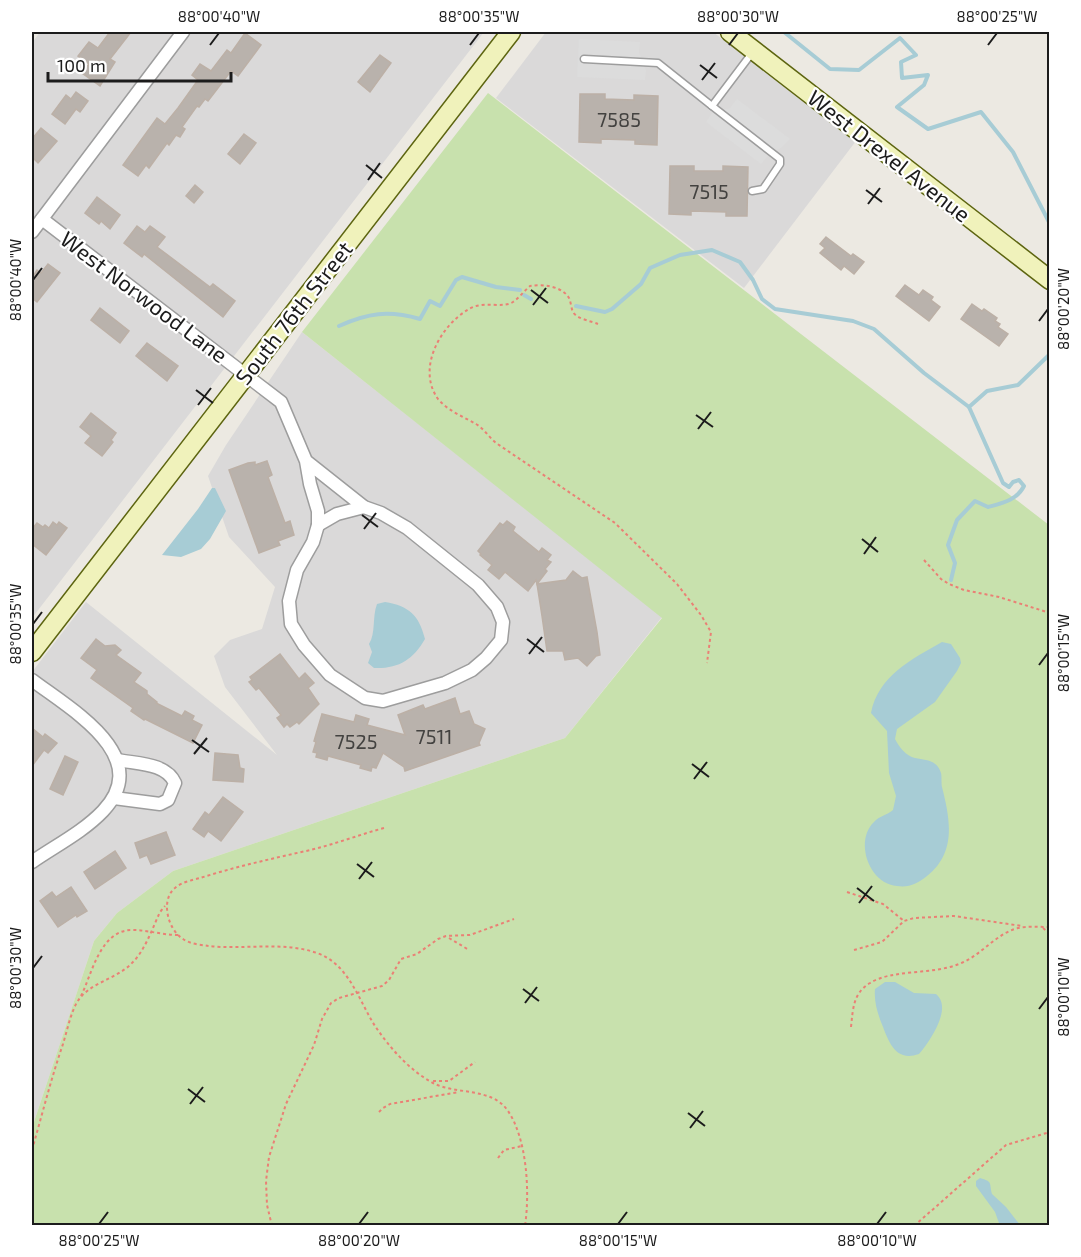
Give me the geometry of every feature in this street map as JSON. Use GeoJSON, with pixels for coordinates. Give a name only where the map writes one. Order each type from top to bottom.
{"type":"FeatureCollection","features":[{"type":"Feature","properties":{"kind":"main road","name":"South 76th Street"},"geometry":{"type":"LineString","coordinates":[[32,652],[512,32]]}},
{"type":"Feature","properties":{"kind":"main road","name":"West Drexel Avenue"},"geometry":{"type":"LineString","coordinates":[[730,32],[1050,280]]}},
{"type":"Feature","properties":{"kind":"street"},"geometry":{"type":"LineString","coordinates":[[32,232],[183,32]]}},
{"type":"Feature","properties":{"kind":"street","name":"West Norwood Lane"},"geometry":{"type":"LineString","coordinates":[[42,219],[281,402],[306,461],[309,483],[318,511],[318,525]]}},
{"type":"Feature","properties":{"kind":"street"},"geometry":{"type":"LineString","coordinates":[[306,461],[364,507],[381,513],[407,528],[477,585],[497,607],[503,622],[501,640],[472,670],[445,683],[383,701],[365,698],[330,675],[304,645],[291,624],[289,601],[297,570],[313,542],[318,525],[337,514],[364,507]]}},
{"type":"Feature","properties":{"kind":"street"},"geometry":{"type":"LineString","coordinates":[[32,680],[105,738],[118,760],[119,780],[114,798],[102,812],[32,862]]}},
{"type":"Feature","properties":{"kind":"street"},"geometry":{"type":"LineString","coordinates":[[114,798],[160,804],[168,800],[175,783],[168,773],[158,768],[118,760]]}},
{"type":"Feature","properties":{"kind":"lane"},"geometry":{"type":"LineString","coordinates":[[712,106],[754,50]]}},
{"type":"Feature","properties":{"kind":"lane"},"geometry":{"type":"LineString","coordinates":[[584,59],[658,63],[780,159],[780,164],[763,189],[752,192]]}},
{"type":"Feature","properties":{"kind":"path"},"geometry":{"type":"LineString","coordinates":[[598,324],[576,315],[569,297],[556,288],[530,286],[513,303],[479,304],[457,317],[436,343],[430,376],[434,389],[439,399],[454,412],[475,424],[496,443],[615,523],[677,584],[711,632],[707,663]]}},
{"type":"Feature","properties":{"kind":"path"},"geometry":{"type":"LineString","coordinates":[[924,560],[948,584],[1050,613]]}},
{"type":"Feature","properties":{"kind":"path"},"geometry":{"type":"LineString","coordinates":[[76,1004],[83,994],[130,966],[140,955],[160,912],[175,887],[254,862],[326,846],[384,828]]}},
{"type":"Feature","properties":{"kind":"path"},"geometry":{"type":"LineString","coordinates":[[847,891],[883,904],[904,921]]}},
{"type":"Feature","properties":{"kind":"path"},"geometry":{"type":"LineString","coordinates":[[165,906],[178,935]]}},
{"type":"Feature","properties":{"kind":"path"},"geometry":{"type":"LineString","coordinates":[[854,950],[882,942],[904,921],[914,918],[954,916],[1025,927],[1050,927]]}},
{"type":"Feature","properties":{"kind":"path"},"geometry":{"type":"LineString","coordinates":[[272,1226],[267,1206],[266,1169],[282,1114],[314,1045],[327,1009],[339,998],[382,986],[389,980],[401,959],[417,954],[438,939],[470,934],[514,919]]}},
{"type":"Feature","properties":{"kind":"path"},"geometry":{"type":"LineString","coordinates":[[851,1027],[854,1000],[869,984],[882,977],[925,973],[960,964],[1001,936],[1025,927]]}},
{"type":"Feature","properties":{"kind":"path"},"geometry":{"type":"LineString","coordinates":[[1042,927],[1050,934]]}},
{"type":"Feature","properties":{"kind":"path"},"geometry":{"type":"LineString","coordinates":[[32,1150],[76,1004],[98,955],[116,935],[129,930],[178,935],[191,943],[227,948],[281,947],[319,953],[339,967],[358,993],[386,1042],[408,1064],[431,1081],[448,1089],[482,1094],[496,1099],[506,1108],[513,1119],[522,1146],[527,1201],[525,1226]]}},
{"type":"Feature","properties":{"kind":"path"},"geometry":{"type":"LineString","coordinates":[[446,936],[469,950]]}},
{"type":"Feature","properties":{"kind":"path"},"geometry":{"type":"LineString","coordinates":[[431,1081],[449,1081],[475,1062]]}},
{"type":"Feature","properties":{"kind":"path"},"geometry":{"type":"LineString","coordinates":[[379,1112],[390,1104],[463,1091]]}},
{"type":"Feature","properties":{"kind":"path"},"geometry":{"type":"LineString","coordinates":[[914,1226],[1006,1145],[1050,1132]]}},
{"type":"Feature","properties":{"kind":"path"},"geometry":{"type":"LineString","coordinates":[[498,1158],[504,1150],[522,1146]]}},
{"type":"Feature","properties":{"kind":"shaded area"},"geometry":{"type":"Polygon","coordinates":[[[40,32],[484,32],[32,618],[32,43],[40,32]]]}},
{"type":"Feature","properties":{"kind":"shaded area"},"geometry":{"type":"Polygon","coordinates":[[[546,32],[713,32],[856,141],[744,288],[496,98],[546,32]]]}},
{"type":"Feature","properties":{"kind":"shaded area"},"geometry":{"type":"Polygon","coordinates":[[[579,39],[640,42],[639,52],[646,70],[645,80],[577,77],[579,39]]]}},
{"type":"Feature","properties":{"kind":"shaded area"},"geometry":{"type":"Polygon","coordinates":[[[737,99],[790,139],[761,164],[706,122],[712,113],[730,108],[737,99]]]}},
{"type":"Feature","properties":{"kind":"shaded area"},"geometry":{"type":"Polygon","coordinates":[[[302,332],[662,617],[565,738],[173,871],[117,913],[94,941],[32,1128],[32,672],[86,602],[277,755],[225,687],[214,656],[230,640],[262,629],[275,587],[229,537],[208,476],[226,445],[302,332]]]}},
{"type":"Feature","properties":{"kind":"green space"},"geometry":{"type":"Polygon","coordinates":[[[488,93],[1049,525],[1049,1225],[32,1226],[32,1128],[94,941],[117,913],[173,871],[565,738],[662,618],[302,332],[488,93]]]}},
{"type":"Feature","properties":{"kind":"water"},"geometry":{"type":"Polygon","coordinates":[[[212,488],[215,488],[226,511],[210,539],[201,549],[181,557],[162,555],[198,509],[212,488]]]}},
{"type":"Feature","properties":{"kind":"water"},"geometry":{"type":"Polygon","coordinates":[[[385,602],[401,606],[412,613],[420,624],[425,639],[415,653],[404,662],[390,667],[374,668],[368,663],[372,652],[369,644],[377,604],[385,602]]]}},
{"type":"Feature","properties":{"kind":"water"},"geometry":{"type":"Polygon","coordinates":[[[942,642],[951,644],[961,663],[935,702],[897,729],[895,739],[909,755],[931,761],[939,769],[949,823],[947,846],[937,867],[927,876],[913,884],[897,886],[879,878],[872,870],[865,850],[868,830],[876,820],[893,810],[896,796],[889,773],[887,731],[871,713],[881,689],[898,670],[942,642]]]}},
{"type":"Feature","properties":{"kind":"water"},"geometry":{"type":"Polygon","coordinates":[[[885,982],[895,982],[914,993],[936,994],[941,1000],[941,1016],[938,1024],[919,1054],[910,1056],[898,1052],[886,1035],[875,1002],[875,989],[885,982]]]}},
{"type":"Feature","properties":{"kind":"water"},"geometry":{"type":"Polygon","coordinates":[[[980,1178],[989,1182],[992,1194],[1020,1225],[999,1223],[995,1212],[976,1186],[976,1181],[980,1178]]]}},
{"type":"Feature","properties":{"kind":"building"},"geometry":{"type":"Polygon","coordinates":[[[110,32],[131,32],[110,59],[115,62],[100,86],[82,73],[89,64],[78,56],[89,42],[98,48],[110,32]]]}},
{"type":"Feature","properties":{"kind":"building"},"geometry":{"type":"Polygon","coordinates":[[[245,33],[261,45],[238,76],[231,71],[208,101],[205,99],[199,107],[197,106],[182,127],[185,129],[180,137],[176,135],[169,145],[167,143],[149,168],[146,165],[138,176],[123,165],[157,118],[165,124],[178,108],[198,80],[192,75],[200,64],[211,71],[227,50],[231,53],[245,33]]]}},
{"type":"Feature","properties":{"kind":"building"},"geometry":{"type":"Polygon","coordinates":[[[380,55],[391,63],[370,92],[358,82],[380,55]]]}},
{"type":"Feature","properties":{"kind":"building"},"geometry":{"type":"Polygon","coordinates":[[[76,92],[88,101],[80,112],[76,109],[65,124],[52,114],[66,95],[71,99],[76,92]]]}},
{"type":"Feature","properties":{"kind":"building"},"geometry":{"type":"Polygon","coordinates":[[[580,94],[605,94],[605,99],[634,100],[634,95],[658,96],[657,145],[635,144],[635,140],[601,139],[601,143],[579,142],[580,94]]]}},
{"type":"Feature","properties":{"kind":"building"},"geometry":{"type":"Polygon","coordinates":[[[41,128],[57,141],[38,163],[32,157],[32,139],[41,128]]]}},
{"type":"Feature","properties":{"kind":"building"},"geometry":{"type":"Polygon","coordinates":[[[244,134],[256,143],[240,164],[228,154],[244,134]]]}},
{"type":"Feature","properties":{"kind":"building"},"geometry":{"type":"Polygon","coordinates":[[[670,166],[694,166],[694,171],[723,171],[723,166],[748,167],[747,216],[726,216],[726,212],[691,211],[691,215],[669,214],[670,166]]]}},
{"type":"Feature","properties":{"kind":"building"},"geometry":{"type":"Polygon","coordinates":[[[195,185],[203,192],[194,203],[186,196],[195,185]]]}},
{"type":"Feature","properties":{"kind":"building"},"geometry":{"type":"Polygon","coordinates":[[[97,197],[120,215],[110,229],[101,221],[99,224],[85,213],[97,197]]]}},
{"type":"Feature","properties":{"kind":"building"},"geometry":{"type":"Polygon","coordinates":[[[137,226],[145,232],[150,226],[165,237],[157,247],[210,287],[213,284],[235,301],[223,317],[144,254],[142,257],[124,243],[137,226]]]}},
{"type":"Feature","properties":{"kind":"building"},"geometry":{"type":"Polygon","coordinates":[[[826,237],[851,256],[853,254],[864,262],[854,274],[844,266],[841,270],[820,253],[825,248],[820,244],[826,237]]]}},
{"type":"Feature","properties":{"kind":"building"},"geometry":{"type":"Polygon","coordinates":[[[48,264],[60,273],[37,302],[32,298],[32,278],[37,270],[41,273],[48,264]]]}},
{"type":"Feature","properties":{"kind":"building"},"geometry":{"type":"Polygon","coordinates":[[[905,285],[919,295],[923,290],[933,297],[931,300],[940,307],[929,321],[896,296],[905,285]]]}},
{"type":"Feature","properties":{"kind":"building"},"geometry":{"type":"Polygon","coordinates":[[[972,304],[997,318],[995,321],[1000,324],[998,327],[1008,334],[999,346],[961,319],[972,304]]]}},
{"type":"Feature","properties":{"kind":"building"},"geometry":{"type":"Polygon","coordinates":[[[100,308],[129,331],[120,343],[91,320],[100,308]]]}},
{"type":"Feature","properties":{"kind":"building"},"geometry":{"type":"Polygon","coordinates":[[[147,343],[178,366],[167,381],[136,356],[147,343]]]}},
{"type":"Feature","properties":{"kind":"building"},"geometry":{"type":"Polygon","coordinates":[[[91,413],[116,433],[111,440],[113,442],[102,456],[85,443],[91,436],[80,427],[91,413]]]}},
{"type":"Feature","properties":{"kind":"building"},"geometry":{"type":"Polygon","coordinates":[[[267,461],[272,475],[268,477],[285,523],[290,521],[294,535],[278,541],[280,545],[259,553],[229,470],[248,463],[255,462],[255,465],[267,461]]]}},
{"type":"Feature","properties":{"kind":"building"},"geometry":{"type":"Polygon","coordinates":[[[507,521],[515,527],[513,531],[539,552],[542,548],[551,555],[547,560],[551,562],[545,569],[547,571],[528,591],[505,572],[499,579],[488,570],[492,565],[478,551],[500,523],[503,525],[507,521]]]}},
{"type":"Feature","properties":{"kind":"building"},"geometry":{"type":"Polygon","coordinates":[[[53,522],[57,525],[59,522],[67,528],[46,555],[32,544],[32,529],[37,523],[49,528],[53,522]]]}},
{"type":"Feature","properties":{"kind":"building"},"geometry":{"type":"Polygon","coordinates":[[[573,571],[582,578],[587,577],[597,632],[600,655],[596,656],[587,666],[578,658],[565,660],[563,651],[547,651],[537,584],[566,580],[573,571]]]}},
{"type":"Feature","properties":{"kind":"building"},"geometry":{"type":"Polygon","coordinates":[[[96,639],[105,646],[115,645],[121,650],[116,655],[141,673],[134,682],[147,691],[156,703],[182,716],[185,711],[194,716],[192,720],[202,725],[193,743],[144,720],[131,711],[133,708],[91,678],[97,670],[81,658],[96,639]]]}},
{"type":"Feature","properties":{"kind":"building"},"geometry":{"type":"Polygon","coordinates":[[[280,654],[299,679],[305,673],[314,683],[308,688],[319,704],[299,724],[297,722],[290,727],[287,724],[284,727],[277,718],[281,715],[259,688],[256,690],[249,682],[252,680],[250,677],[280,654]]]}},
{"type":"Feature","properties":{"kind":"building"},"geometry":{"type":"Polygon","coordinates":[[[455,698],[460,714],[469,711],[474,724],[485,729],[480,745],[405,771],[404,767],[383,753],[376,768],[372,767],[371,771],[360,768],[361,765],[328,756],[327,760],[316,757],[317,753],[313,752],[322,714],[354,722],[356,715],[369,719],[367,725],[405,735],[398,715],[423,705],[425,709],[455,698]]]}},
{"type":"Feature","properties":{"kind":"building"},"geometry":{"type":"Polygon","coordinates":[[[32,728],[43,737],[45,734],[57,743],[48,753],[44,750],[32,766],[32,728]]]}},
{"type":"Feature","properties":{"kind":"building"},"geometry":{"type":"Polygon","coordinates":[[[215,753],[238,755],[240,768],[244,769],[243,782],[213,780],[215,753]]]}},
{"type":"Feature","properties":{"kind":"building"},"geometry":{"type":"Polygon","coordinates":[[[65,756],[78,762],[63,795],[50,789],[65,756]]]}},
{"type":"Feature","properties":{"kind":"building"},"geometry":{"type":"Polygon","coordinates":[[[223,797],[243,812],[221,841],[208,831],[204,837],[193,829],[205,812],[209,815],[223,797]]]}},
{"type":"Feature","properties":{"kind":"building"},"geometry":{"type":"Polygon","coordinates":[[[166,832],[175,855],[151,864],[147,855],[140,858],[135,843],[166,832]]]}},
{"type":"Feature","properties":{"kind":"building"},"geometry":{"type":"Polygon","coordinates":[[[115,851],[126,868],[95,889],[84,872],[115,851]]]}},
{"type":"Feature","properties":{"kind":"building"},"geometry":{"type":"Polygon","coordinates":[[[71,887],[87,911],[77,917],[76,915],[58,927],[40,901],[52,892],[56,897],[71,887]]]}},
{"type":"Feature","properties":{"kind":"waterway"},"geometry":{"type":"LineString","coordinates":[[784,32],[830,69],[859,70],[900,38],[916,55],[901,62],[902,78],[928,75],[924,85],[897,107],[928,129],[981,112],[1013,152],[1050,224]]}},
{"type":"Feature","properties":{"kind":"waterway"},"geometry":{"type":"LineString","coordinates":[[576,306],[605,312],[612,309],[641,284],[650,268],[680,255],[712,250],[740,262],[753,280],[762,299],[775,309],[853,321],[874,329],[924,373],[969,407]]}},
{"type":"Feature","properties":{"kind":"waterway"},"geometry":{"type":"LineString","coordinates":[[339,326],[378,314],[398,314],[420,319],[430,301],[440,306],[456,280],[462,277],[496,287],[520,290]]}},
{"type":"Feature","properties":{"kind":"waterway"},"geometry":{"type":"LineString","coordinates":[[524,295],[531,299]]}},
{"type":"Feature","properties":{"kind":"waterway"},"geometry":{"type":"LineString","coordinates":[[951,580],[955,563],[948,545],[957,520],[975,501],[988,507],[999,504],[1018,495],[1024,486],[1019,480],[1013,482],[1009,487],[1003,483],[969,407],[987,391],[1018,385],[1050,354]]}}]}
